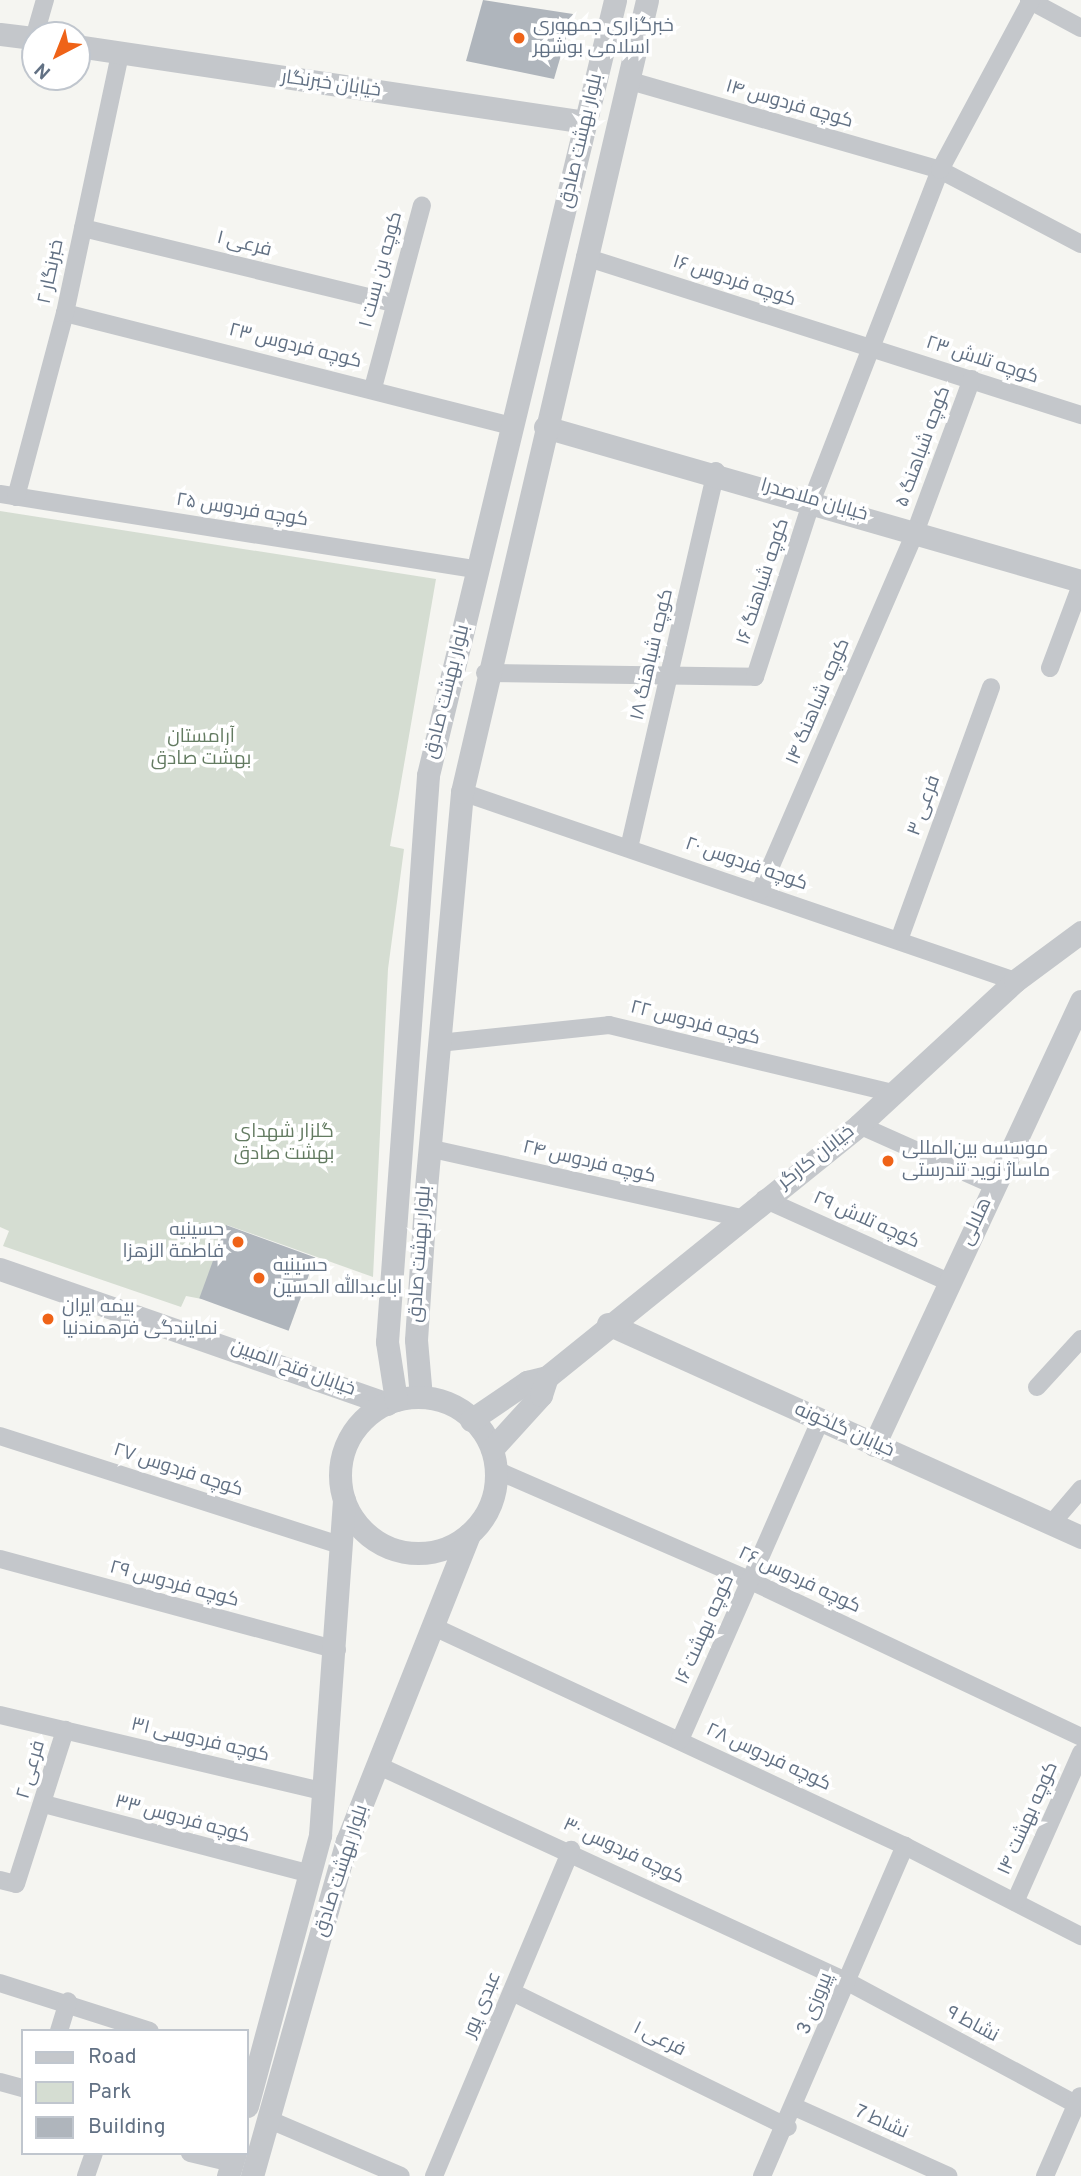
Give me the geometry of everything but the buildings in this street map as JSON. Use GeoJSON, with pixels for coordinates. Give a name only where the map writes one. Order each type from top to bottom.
{"type":"FeatureCollection","features":[{"type":"Feature","properties":{"kind":"street"},"geometry":{"type":"LineString","coordinates":[[39,21],[45,0]]}},
{"type":"Feature","properties":{"kind":"street","name":"بلوار بهشت صادق"},"geometry":{"type":"LineString","coordinates":[[392,1402],[387,1342],[428,775],[615,0]]}},
{"type":"Feature","properties":{"kind":"street","name":"بلوار بهشت صادق"},"geometry":{"type":"LineString","coordinates":[[421,1397],[416,1340],[428,1148],[462,792],[485,673],[647,0]]}},
{"type":"Feature","properties":{"kind":"street"},"geometry":{"type":"LineString","coordinates":[[1030,0],[1081,29]]}},
{"type":"Feature","properties":{"kind":"street","name":"کوچه شباهنگ ۱۶"},"geometry":{"type":"LineString","coordinates":[[670,675],[755,677],[812,500],[940,170],[1030,0]]}},
{"type":"Feature","properties":{"kind":"street"},"geometry":{"type":"LineString","coordinates":[[0,34],[21,36]]}},
{"type":"Feature","properties":{"kind":"street","name":"خیابان خبرنگار"},"geometry":{"type":"LineString","coordinates":[[91,49],[586,122]]}},
{"type":"Feature","properties":{"kind":"street","name":"خبرنگار ۲"},"geometry":{"type":"LineString","coordinates":[[8,496],[65,313],[120,54]]}},
{"type":"Feature","properties":{"kind":"street","name":"کوچه فردوس ۱۴"},"geometry":{"type":"LineString","coordinates":[[627,80],[940,170],[1081,244]]}},
{"type":"Feature","properties":{"kind":"street","name":"کوچه بن بست ۱"},"geometry":{"type":"LineString","coordinates":[[373,388],[422,205]]}},
{"type":"Feature","properties":{"kind":"street","name":"فرعی ۱"},"geometry":{"type":"LineString","coordinates":[[83,228],[394,303]]}},
{"type":"Feature","properties":{"kind":"street","name":"کوچه فردوس ۱۶"},"geometry":{"type":"LineString","coordinates":[[585,257],[870,347]]}},
{"type":"Feature","properties":{"kind":"street","name":"کوچه فردوس ۲۳"},"geometry":{"type":"LineString","coordinates":[[65,313],[373,388],[514,427]]}},
{"type":"Feature","properties":{"kind":"street","name":"کوچه تلاش ۲۳"},"geometry":{"type":"LineString","coordinates":[[870,347],[1081,415]]}},
{"type":"Feature","properties":{"kind":"street","name":"کوچه شباهنگ ۵"},"geometry":{"type":"LineString","coordinates":[[916,530],[972,379]]}},
{"type":"Feature","properties":{"kind":"street","name":"خیابان ملاصدرا"},"geometry":{"type":"LineString","coordinates":[[545,427],[716,471],[916,530],[1081,583]]}},
{"type":"Feature","properties":{"kind":"street","name":"کوچه شباهنگ ۱۸"},"geometry":{"type":"LineString","coordinates":[[629,848],[716,471]]}},
{"type":"Feature","properties":{"kind":"street","name":"کوچه فردوس ۲۵"},"geometry":{"type":"LineString","coordinates":[[8,496],[478,570]]}},
{"type":"Feature","properties":{"kind":"street","name":"کوچه شباهنگ ۱۴"},"geometry":{"type":"LineString","coordinates":[[760,891],[916,530]]}},
{"type":"Feature","properties":{"kind":"street"},"geometry":{"type":"LineString","coordinates":[[1049,668],[1081,583]]}},
{"type":"Feature","properties":{"kind":"street"},"geometry":{"type":"LineString","coordinates":[[485,673],[670,675]]}},
{"type":"Feature","properties":{"kind":"street","name":"فرعی ۳"},"geometry":{"type":"LineString","coordinates":[[899,940],[991,687]]}},
{"type":"Feature","properties":{"kind":"street","name":"کوچه فردوس ۲۰"},"geometry":{"type":"LineString","coordinates":[[462,792],[760,891],[1015,981]]}},
{"type":"Feature","properties":{"kind":"street","name":"خیابان کارگر"},"geometry":{"type":"LineString","coordinates":[[471,1420],[527,1382],[547,1377],[608,1324],[859,1125],[896,1094],[1015,981],[1081,932]]}},
{"type":"Feature","properties":{"kind":"street","name":"هلالی"},"geometry":{"type":"LineString","coordinates":[[874,1444],[994,1185],[1079,1016]]}},
{"type":"Feature","properties":{"kind":"street","name":"کوچه فردوس ۲۲"},"geometry":{"type":"LineString","coordinates":[[439,1043],[609,1025],[896,1094]]}},
{"type":"Feature","properties":{"kind":"street"},"geometry":{"type":"LineString","coordinates":[[859,1125],[994,1185]]}},
{"type":"Feature","properties":{"kind":"street","name":"کوچه فردوس ۲۴"},"geometry":{"type":"LineString","coordinates":[[428,1148],[741,1218]]}},
{"type":"Feature","properties":{"kind":"street","name":"کوچه تلاش ۲۹"},"geometry":{"type":"LineString","coordinates":[[764,1199],[949,1282]]}},
{"type":"Feature","properties":{"kind":"street","name":"خیابان فتح المبین"},"geometry":{"type":"LineString","coordinates":[[0,1269],[392,1402]]}},
{"type":"Feature","properties":{"kind":"street","name":"خیابان گلخونه"},"geometry":{"type":"LineString","coordinates":[[608,1324],[1081,1537]]}},
{"type":"Feature","properties":{"kind":"street"},"geometry":{"type":"LineString","coordinates":[[1037,1387],[1081,1339]]}},
{"type":"Feature","properties":{"kind":"street","name":"خیابان کارگر"},"geometry":{"type":"LineString","coordinates":[[494,1459],[541,1395],[547,1377]]}},
{"type":"Feature","properties":{"kind":"street"},"geometry":{"type":"LineString","coordinates":[[421,1397],[444,1401],[471,1420],[494,1459],[485,1515],[469,1534],[448,1548],[398,1550],[356,1522],[344,1500],[344,1450],[355,1428],[392,1402],[421,1397]]}},
{"type":"Feature","properties":{"kind":"street","name":"کوچه بهشت ۱۶"},"geometry":{"type":"LineString","coordinates":[[680,1740],[820,1421]]}},
{"type":"Feature","properties":{"kind":"street","name":"کوچه فردوس ۲۷"},"geometry":{"type":"LineString","coordinates":[[0,1436],[343,1546]]}},
{"type":"Feature","properties":{"kind":"street","name":"کوچه فردوس ۲۶"},"geometry":{"type":"LineString","coordinates":[[494,1459],[1081,1737]]}},
{"type":"Feature","properties":{"kind":"street"},"geometry":{"type":"LineString","coordinates":[[1052,1523],[1081,1489]]}},
{"type":"Feature","properties":{"kind":"street","name":"بلوار بهشت صادق"},"geometry":{"type":"LineString","coordinates":[[248,2096],[251,2068],[310,1874],[326,1792],[337,1650],[344,1500]]}},
{"type":"Feature","properties":{"kind":"street","name":"بلوار بهشت صادق"},"geometry":{"type":"LineString","coordinates":[[252,2176],[362,1805],[469,1534]]}},
{"type":"Feature","properties":{"kind":"street","name":"کوچه فردوس ۲۹"},"geometry":{"type":"LineString","coordinates":[[0,1559],[337,1650]]}},
{"type":"Feature","properties":{"kind":"street","name":"کوچه فردوس ۲۸"},"geometry":{"type":"LineString","coordinates":[[434,1627],[905,1846],[1081,1936]]}},
{"type":"Feature","properties":{"kind":"street","name":"کوچه فردوسی ۳۱"},"geometry":{"type":"LineString","coordinates":[[0,1715],[326,1792]]}},
{"type":"Feature","properties":{"kind":"street","name":"فرعی ۲"},"geometry":{"type":"LineString","coordinates":[[0,1880],[16,1884],[44,1804],[65,1730]]}},
{"type":"Feature","properties":{"kind":"street","name":"کوچه بهشت ۱۴"},"geometry":{"type":"LineString","coordinates":[[1016,1902],[1081,1753]]}},
{"type":"Feature","properties":{"kind":"street","name":"کوچه فردوس ۳۰"},"geometry":{"type":"LineString","coordinates":[[379,1766],[571,1850],[848,1982]]}},
{"type":"Feature","properties":{"kind":"street"},"geometry":{"type":"LineString","coordinates":[[326,1792],[362,1805]]}},
{"type":"Feature","properties":{"kind":"street","name":"کوچه فردوس ۳۳"},"geometry":{"type":"LineString","coordinates":[[44,1804],[310,1874]]}},
{"type":"Feature","properties":{"kind":"street","name":"پیروزی 3"},"geometry":{"type":"LineString","coordinates":[[762,2176],[797,2108],[905,1846]]}},
{"type":"Feature","properties":{"kind":"street","name":"عبدی پور"},"geometry":{"type":"LineString","coordinates":[[434,2176],[571,1850]]}},
{"type":"Feature","properties":{"kind":"street","name":"نشاط ۹"},"geometry":{"type":"LineString","coordinates":[[848,1982],[1079,2102]]}},
{"type":"Feature","properties":{"kind":"street"},"geometry":{"type":"LineString","coordinates":[[0,1983],[68,2001],[145,2029]]}},
{"type":"Feature","properties":{"kind":"street","name":"فرعی ۱"},"geometry":{"type":"LineString","coordinates":[[512,1992],[788,2126]]}},
{"type":"Feature","properties":{"kind":"street"},"geometry":{"type":"LineString","coordinates":[[60,2029],[68,2001]]}},
{"type":"Feature","properties":{"kind":"street"},"geometry":{"type":"LineString","coordinates":[[0,2082],[21,2087]]}},
{"type":"Feature","properties":{"kind":"street"},"geometry":{"type":"LineString","coordinates":[[1045,2176],[1079,2102]]}},
{"type":"Feature","properties":{"kind":"street","name":"نشاط 7"},"geometry":{"type":"LineString","coordinates":[[797,2108],[948,2176]]}},
{"type":"Feature","properties":{"kind":"street"},"geometry":{"type":"LineString","coordinates":[[270,2120],[401,2176]]}},
{"type":"Feature","properties":{"kind":"street"},"geometry":{"type":"LineString","coordinates":[[86,2176],[93,2155]]}},
{"type":"Feature","properties":{"kind":"street"},"geometry":{"type":"LineString","coordinates":[[197,2155],[231,2164]]}},
{"type":"Feature","properties":{"kind":"green space","name":"آرامستان بهشت صادق"},"geometry":{"type":"Polygon","coordinates":[[[0,511],[436,579],[390,846],[404,849],[388,969],[373,1277],[227,1225],[202,1299],[186,1296],[181,1307],[3,1246],[9,1231],[0,1227],[0,511]]]}},
{"type":"Feature","properties":{"kind":"place","name":"خبرگزاری جمهوری اسلامی بوشهر"},"geometry":{"type":"Point","coordinates":[519,38]}},
{"type":"Feature","properties":{"kind":"place","name":"موسسه بین‌المللی ماساژ نوید تندرستی"},"geometry":{"type":"Point","coordinates":[888,1161]}},
{"type":"Feature","properties":{"kind":"place","name":"حسینیه فاطمة الزهزا"},"geometry":{"type":"Point","coordinates":[238,1242]}},
{"type":"Feature","properties":{"kind":"place","name":"حسینیه اباعبدالله الحسین"},"geometry":{"type":"Point","coordinates":[259,1278]}},
{"type":"Feature","properties":{"kind":"place","name":"بیمه ایران نمایندگی فرهمندنیا"},"geometry":{"type":"Point","coordinates":[48,1319]}},
{"type":"Feature","properties":{"kind":"park label","name":"گلزار شهدای بهشت صادق"},"geometry":{"type":"Point","coordinates":[284,1144]}}]}
